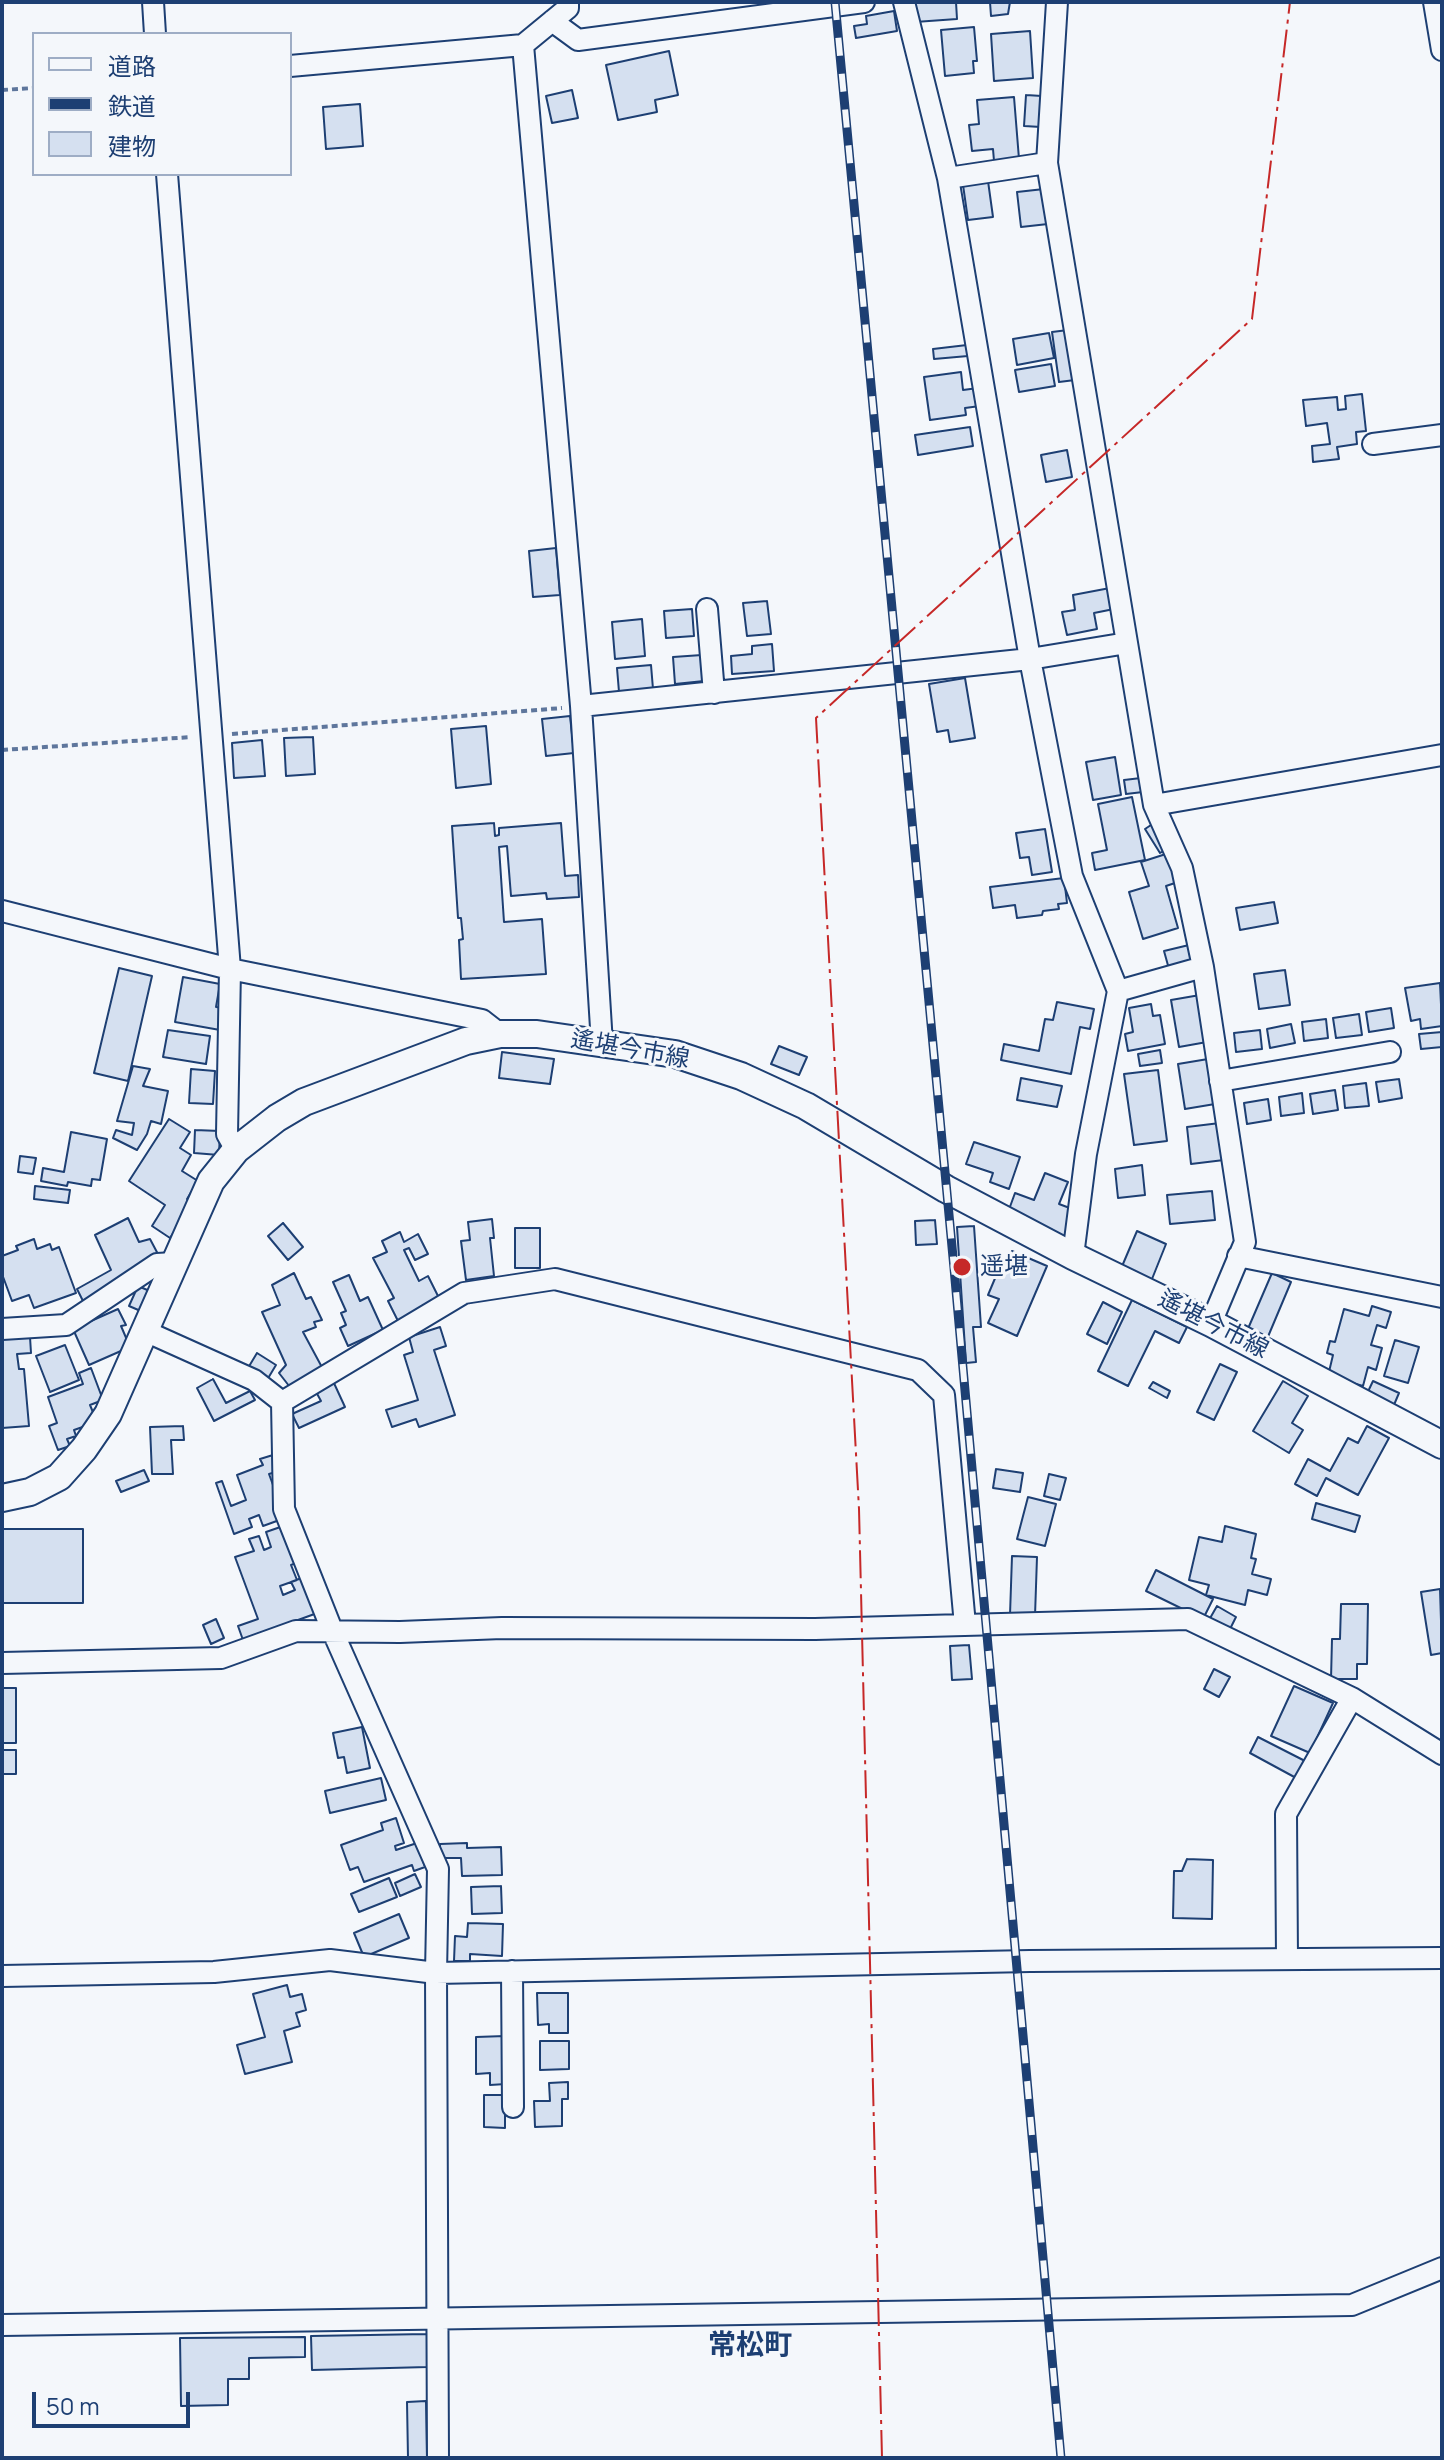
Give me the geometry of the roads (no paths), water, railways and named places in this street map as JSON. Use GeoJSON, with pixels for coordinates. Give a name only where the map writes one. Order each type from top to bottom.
{"type":"FeatureCollection","features":[{"type":"Feature","properties":{"kind":"main road","name":"遙堪今市線"},"geometry":{"type":"LineString","coordinates":[[2,1498],[30,1492],[59,1477],[84,1449],[108,1414],[211,1181],[236,1150],[277,1118],[304,1102],[466,1041],[500,1034],[537,1034],[675,1054],[767,1088],[806,1106],[946,1189],[1073,1256],[1211,1323],[1442,1445]]}},
{"type":"Feature","properties":{"kind":"street"},"geometry":{"type":"LineString","coordinates":[[153,2],[155,32]]}},
{"type":"Feature","properties":{"kind":"street"},"geometry":{"type":"LineString","coordinates":[[292,66],[523,45],[568,8],[568,2]]}},
{"type":"Feature","properties":{"kind":"street"},"geometry":{"type":"LineString","coordinates":[[552,21],[578,40],[864,2]]}},
{"type":"Feature","properties":{"kind":"street"},"geometry":{"type":"LineString","coordinates":[[904,2],[948,178],[1030,659],[1072,876],[1118,991],[1086,1154],[1073,1256]]}},
{"type":"Feature","properties":{"kind":"street"},"geometry":{"type":"LineString","coordinates":[[1057,2],[1047,163],[1154,805],[1182,868],[1203,967],[1245,1242],[1211,1323]]}},
{"type":"Feature","properties":{"kind":"street"},"geometry":{"type":"LineString","coordinates":[[1434,2],[1442,50]]}},
{"type":"Feature","properties":{"kind":"street"},"geometry":{"type":"LineString","coordinates":[[523,45],[581,706],[602,1044]]}},
{"type":"Feature","properties":{"kind":"street"},"geometry":{"type":"LineString","coordinates":[[948,178],[1047,163]]}},
{"type":"Feature","properties":{"kind":"street"},"geometry":{"type":"LineString","coordinates":[[167,176],[230,969],[227,1134],[236,1150]]}},
{"type":"Feature","properties":{"kind":"street"},"geometry":{"type":"LineString","coordinates":[[1373,444],[1442,435]]}},
{"type":"Feature","properties":{"kind":"street"},"geometry":{"type":"LineString","coordinates":[[707,609],[714,693]]}},
{"type":"Feature","properties":{"kind":"street"},"geometry":{"type":"LineString","coordinates":[[581,706],[1030,659],[1127,643]]}},
{"type":"Feature","properties":{"kind":"street"},"geometry":{"type":"LineString","coordinates":[[1154,805],[1442,755]]}},
{"type":"Feature","properties":{"kind":"street"},"geometry":{"type":"LineString","coordinates":[[2,911],[230,969],[482,1020],[500,1034]]}},
{"type":"Feature","properties":{"kind":"street"},"geometry":{"type":"LineString","coordinates":[[1118,991],[1203,967]]}},
{"type":"Feature","properties":{"kind":"street"},"geometry":{"type":"LineString","coordinates":[[1220,1081],[1390,1052]]}},
{"type":"Feature","properties":{"kind":"street"},"geometry":{"type":"LineString","coordinates":[[1238,1256],[1442,1297]]}},
{"type":"Feature","properties":{"kind":"street"},"geometry":{"type":"LineString","coordinates":[[2,1329],[66,1325],[157,1264],[174,1263]]}},
{"type":"Feature","properties":{"kind":"street"},"geometry":{"type":"LineString","coordinates":[[282,1402],[464,1293],[555,1279],[918,1370],[944,1395],[965,1625]]}},
{"type":"Feature","properties":{"kind":"street"},"geometry":{"type":"LineString","coordinates":[[145,1331],[254,1380],[282,1402]]}},
{"type":"Feature","properties":{"kind":"street"},"geometry":{"type":"LineString","coordinates":[[282,1402],[284,1509],[332,1630],[438,1869],[438,2458]]}},
{"type":"Feature","properties":{"kind":"street"},"geometry":{"type":"LineString","coordinates":[[2,1663],[221,1658],[296,1631],[815,1629],[1188,1619],[1352,1698],[1442,1754]]}},
{"type":"Feature","properties":{"kind":"street"},"geometry":{"type":"LineString","coordinates":[[1287,1959],[1286,1814],[1352,1698]]}},
{"type":"Feature","properties":{"kind":"street"},"geometry":{"type":"LineString","coordinates":[[2,1976],[214,1972],[330,1960],[436,1973],[1442,1958]]}},
{"type":"Feature","properties":{"kind":"street"},"geometry":{"type":"LineString","coordinates":[[512,1971],[513,2107]]}},
{"type":"Feature","properties":{"kind":"street"},"geometry":{"type":"LineString","coordinates":[[2,2325],[1352,2305],[1442,2268]]}},
{"type":"Feature","properties":{"kind":"railway"},"geometry":{"type":"LineString","coordinates":[[835,2],[954,1268],[1061,2458]]}},
{"type":"Feature","properties":{"kind":"place","name":"遥堪"},"geometry":{"type":"Point","coordinates":[962,1267]}},
{"type":"Feature","properties":{"kind":"district","name":"常松町"},"geometry":{"type":"Point","coordinates":[750,2346]}}]}
